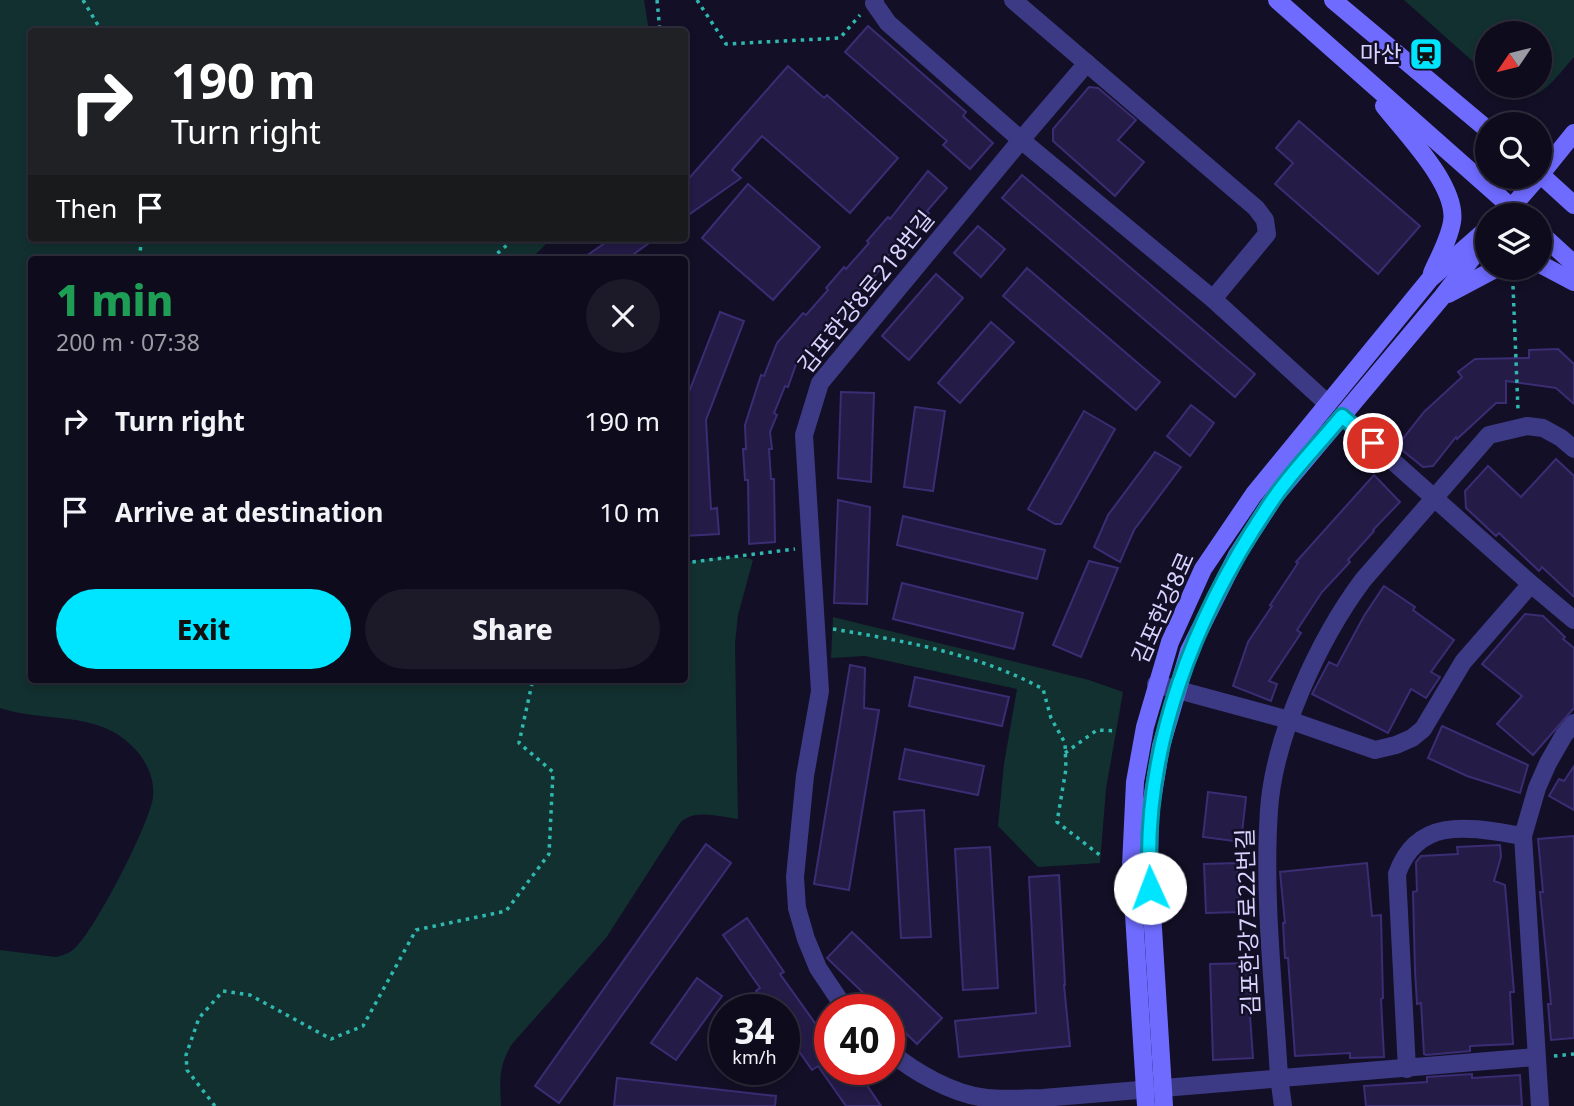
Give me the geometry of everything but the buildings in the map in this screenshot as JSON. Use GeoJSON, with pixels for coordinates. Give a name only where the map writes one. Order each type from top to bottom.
{"type":"FeatureCollection","features":[{"type":"Feature","properties":{"kind":"street"},"geometry":{"type":"LineString","coordinates":[[875,0],[874,3],[888,23],[1021,140],[1213,299],[1327,402]]}},
{"type":"Feature","properties":{"kind":"street"},"geometry":{"type":"LineString","coordinates":[[1013,0],[1256,208],[1265,220],[1267,234],[1213,299]]}},
{"type":"Feature","properties":{"kind":"street"},"geometry":{"type":"LineString","coordinates":[[1277,0],[1499,203]]}},
{"type":"Feature","properties":{"kind":"street"},"geometry":{"type":"LineString","coordinates":[[1333,0],[1475,119]]}},
{"type":"Feature","properties":{"kind":"street","name":"김포한강8로218번길"},"geometry":{"type":"LineString","coordinates":[[835,994],[818,968],[806,939],[797,908],[795,877],[805,776],[820,691],[804,435],[820,383],[1087,63]]}},
{"type":"Feature","properties":{"kind":"street"},"geometry":{"type":"LineString","coordinates":[[1353,68],[1425,157],[1451,205],[1449,234],[1430,279]]}},
{"type":"Feature","properties":{"kind":"street"},"geometry":{"type":"LineString","coordinates":[[1552,160],[1574,133]]}},
{"type":"Feature","properties":{"kind":"street"},"geometry":{"type":"LineString","coordinates":[[1552,186],[1574,205]]}},
{"type":"Feature","properties":{"kind":"street"},"geometry":{"type":"LineString","coordinates":[[1518,203],[1529,189]]}},
{"type":"Feature","properties":{"kind":"street","name":"김포한강8로"},"geometry":{"type":"LineString","coordinates":[[1146,1097],[1130,866],[1135,782],[1145,727],[1170,642],[1203,569],[1254,494],[1430,279],[1475,239]]}},
{"type":"Feature","properties":{"kind":"street"},"geometry":{"type":"LineString","coordinates":[[1552,244],[1574,264]]}},
{"type":"Feature","properties":{"kind":"street","name":"김포한강8로"},"geometry":{"type":"LineString","coordinates":[[1164,1106],[1149,863],[1150,812],[1161,746],[1189,651],[1237,555],[1275,496],[1475,254]]}},
{"type":"Feature","properties":{"kind":"street"},"geometry":{"type":"LineString","coordinates":[[1552,270],[1574,282]]}},
{"type":"Feature","properties":{"kind":"street"},"geometry":{"type":"LineString","coordinates":[[1441,297],[1475,279]]}},
{"type":"Feature","properties":{"kind":"street"},"geometry":{"type":"LineString","coordinates":[[1342,416],[1574,620]]}},
{"type":"Feature","properties":{"kind":"street","name":"김포한강7로22번길"},"geometry":{"type":"LineString","coordinates":[[1283,1106],[1267,871],[1269,808],[1280,745],[1322,645],[1344,605],[1489,435],[1519,427],[1543,428],[1574,449]]}},
{"type":"Feature","properties":{"kind":"street"},"geometry":{"type":"LineString","coordinates":[[1156,684],[1289,720],[1375,750],[1412,738],[1423,729],[1463,662],[1531,584]]}},
{"type":"Feature","properties":{"kind":"street"},"geometry":{"type":"LineString","coordinates":[[1540,1106],[1540,1057],[1523,836],[1537,788],[1548,763],[1574,723]]}},
{"type":"Feature","properties":{"kind":"street"},"geometry":{"type":"LineString","coordinates":[[1407,1069],[1397,874],[1401,861],[1429,834],[1452,828],[1465,827],[1523,836]]}},
{"type":"Feature","properties":{"kind":"street"},"geometry":{"type":"LineString","coordinates":[[905,1065],[946,1086],[986,1098],[1146,1097],[1163,1086],[1540,1057]]}},
{"type":"Feature","properties":{"kind":"path"},"geometry":{"type":"LineString","coordinates":[[83,0],[100,28]]}},
{"type":"Feature","properties":{"kind":"path"},"geometry":{"type":"LineString","coordinates":[[657,0],[660,28]]}},
{"type":"Feature","properties":{"kind":"path"},"geometry":{"type":"LineString","coordinates":[[697,0],[726,44],[840,38],[862,14]]}},
{"type":"Feature","properties":{"kind":"path"},"geometry":{"type":"LineString","coordinates":[[495,256],[511,242]]}},
{"type":"Feature","properties":{"kind":"path"},"geometry":{"type":"LineString","coordinates":[[1513,286],[1519,427]]}},
{"type":"Feature","properties":{"kind":"path"},"geometry":{"type":"LineString","coordinates":[[688,562],[804,547]]}},
{"type":"Feature","properties":{"kind":"path"},"geometry":{"type":"LineString","coordinates":[[831,629],[908,641],[1016,674],[1043,689],[1051,718],[1065,743],[1066,769],[1057,822],[1101,856]]}},
{"type":"Feature","properties":{"kind":"path"},"geometry":{"type":"LineString","coordinates":[[215,1106],[187,1070],[186,1055],[199,1018],[223,991],[250,995],[331,1039],[363,1026],[416,930],[506,911],[549,854],[553,772],[519,743],[532,683]]}},
{"type":"Feature","properties":{"kind":"path"},"geometry":{"type":"LineString","coordinates":[[1065,754],[1097,730],[1116,731]]}},
{"type":"Feature","properties":{"kind":"path"},"geometry":{"type":"LineString","coordinates":[[1540,1057],[1574,1054]]}},
{"type":"Feature","properties":{"kind":"green space"},"geometry":{"type":"Polygon","coordinates":[[[0,0],[644,0],[649,28],[28,28],[28,242],[548,242],[534,256],[28,256],[28,683],[688,683],[688,562],[729,557],[753,560],[738,615],[735,644],[738,819],[700,815],[686,818],[680,823],[606,938],[512,1044],[502,1067],[501,1106],[0,1106],[0,950],[56,957],[75,948],[108,899],[132,851],[150,810],[153,790],[151,775],[145,762],[118,734],[86,722],[0,708],[0,0]]]}},
{"type":"Feature","properties":{"kind":"green space"},"geometry":{"type":"Polygon","coordinates":[[[1404,0],[1574,0],[1574,57],[1552,82],[1552,21],[1475,21],[1475,63],[1404,0]]]}},
{"type":"Feature","properties":{"kind":"green space"},"geometry":{"type":"Polygon","coordinates":[[[833,617],[1089,680],[1123,692],[1106,789],[1100,863],[1038,867],[998,826],[1004,764],[1017,689],[865,656],[831,658],[833,617]]]}},
{"type":"Feature","properties":{"kind":"place","name":"마산"},"geometry":{"type":"Point","coordinates":[1426,54]}},
{"type":"Feature","properties":{"kind":"route"},"geometry":{"type":"LineString","coordinates":[[1150,888],[1150,812],[1161,746],[1189,651],[1212,601],[1237,555],[1275,496],[1342,416],[1373,443]]}}]}
